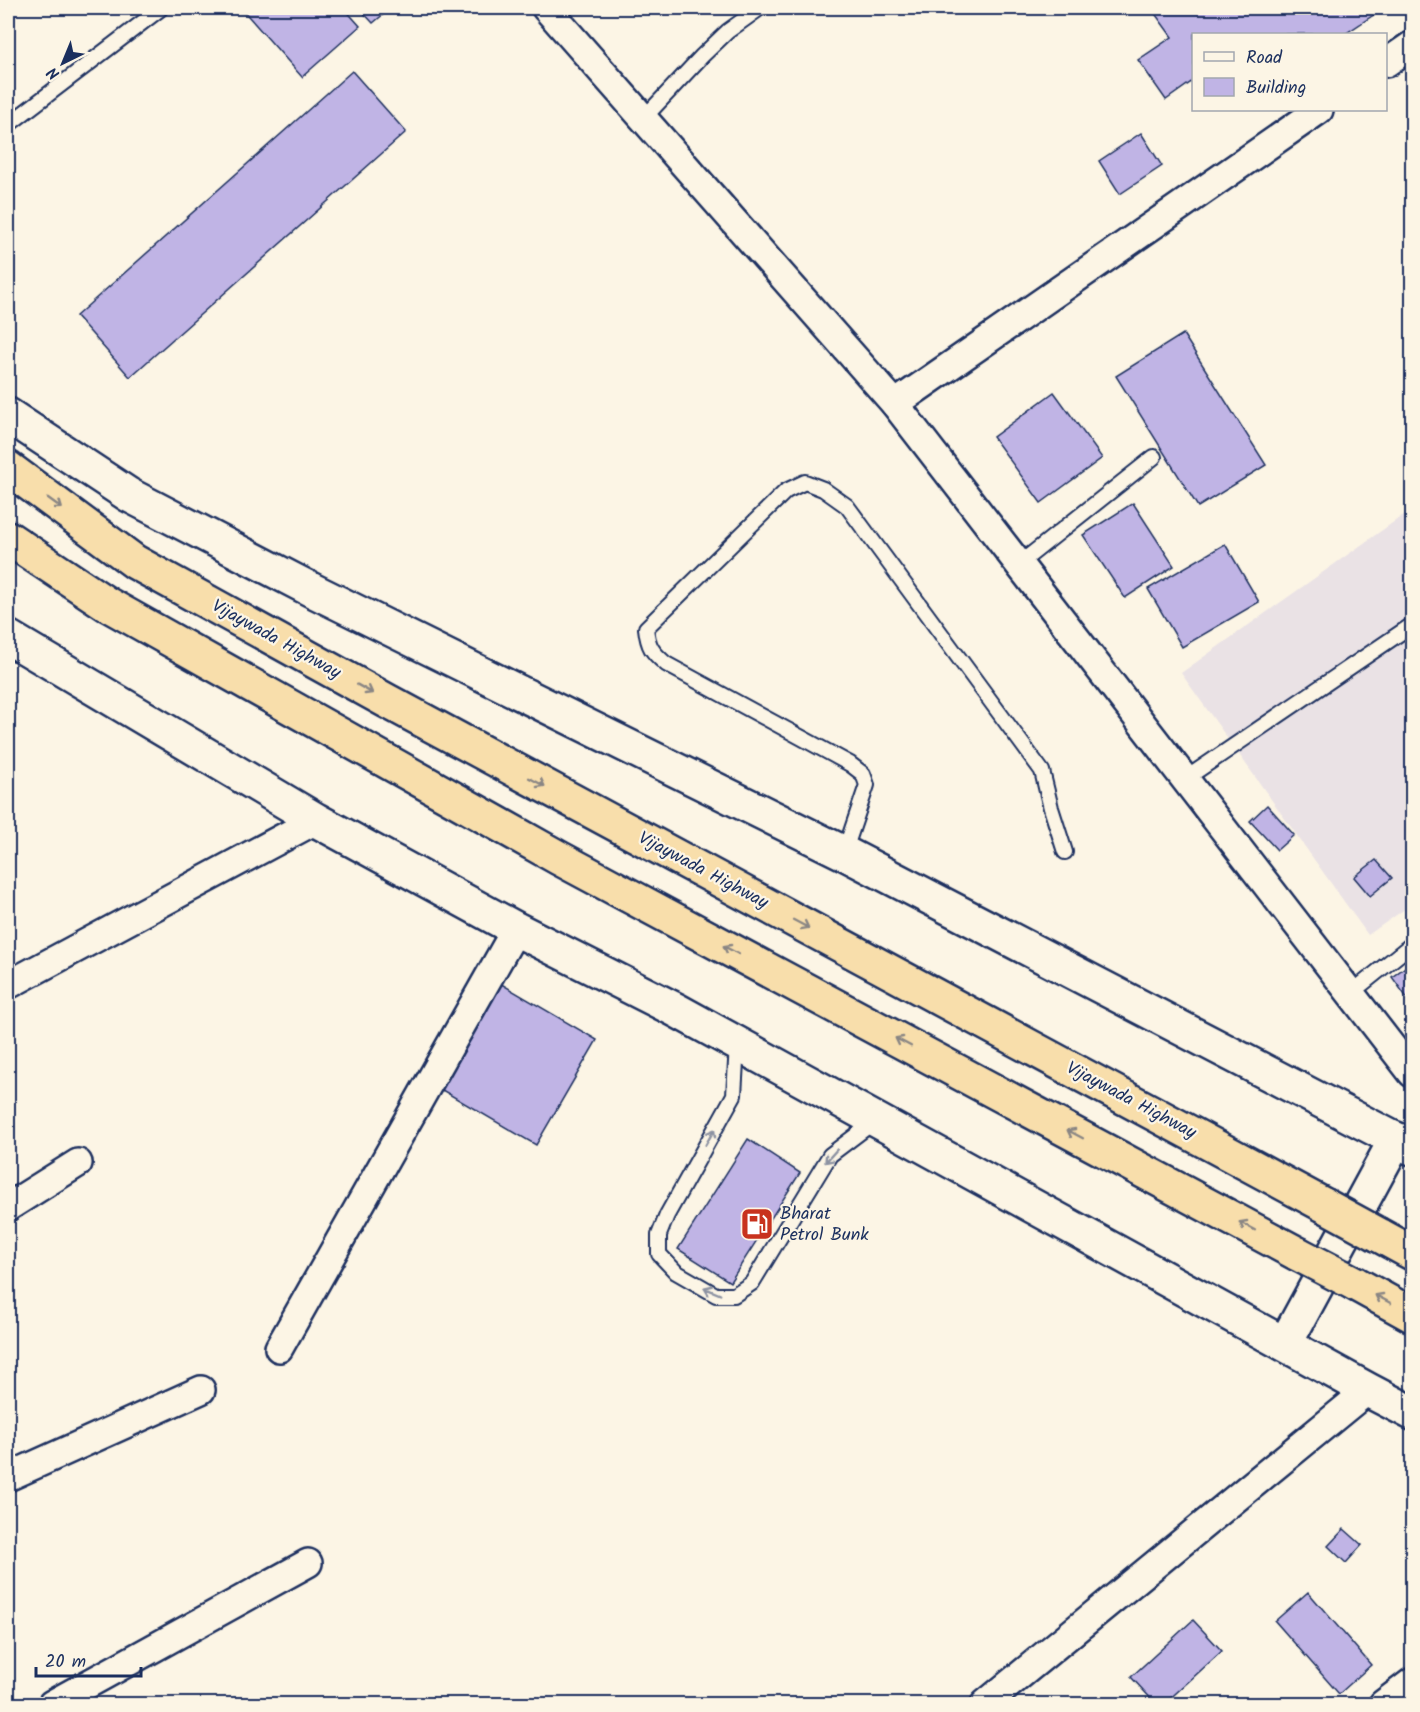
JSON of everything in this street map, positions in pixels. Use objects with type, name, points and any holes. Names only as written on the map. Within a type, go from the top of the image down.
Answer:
[{"type":"highway","name":"Vijaywada Highway","points":[[8,468],[135,562],[408,713],[1413,1253]]},
{"type":"highway","points":[[8,538],[107,604],[559,858],[1413,1315]]},
{"type":"street","points":[[546,8],[895,404],[1413,1073]]},
{"type":"street","points":[[1387,62],[1413,45]]},
{"type":"street","points":[[895,404],[1318,111]]},
{"type":"street","points":[[8,415],[129,495],[314,591],[844,853],[1404,1143],[1285,1344]]},
{"type":"street","points":[[8,637],[316,819],[516,929],[676,1010],[1413,1413]]},
{"type":"street","points":[[8,985],[316,819]]},
{"type":"street","points":[[279,1348],[516,929]]},
{"type":"street","points":[[8,1207],[78,1163]]},
{"type":"street","points":[[8,1478],[201,1390]]},
{"type":"street","points":[[985,1704],[1368,1390]]},
{"type":"street","points":[[52,1704],[308,1563]]},
{"type":"street","points":[[1383,1704],[1413,1682]]},
{"type":"lane","points":[[643,119],[728,31],[760,8]]},
{"type":"lane","points":[[8,125],[160,9]]},
{"type":"lane","points":[[1019,564],[1154,457]]},
{"type":"lane","points":[[844,853],[867,785],[863,774],[850,764],[666,664],[647,643],[646,628],[786,491],[805,482],[822,489],[847,506],[1042,771],[1065,852]]},
{"type":"lane","points":[[1185,779],[1413,625]]},
{"type":"lane","points":[[1351,993],[1413,944]]},
{"type":"lane","points":[[738,1044],[734,1095],[667,1215],[659,1235],[659,1254],[676,1272],[716,1295],[734,1295],[752,1283],[830,1155],[876,1119]]},
{"type":"shaded area","points":[[1412,509],[1412,904],[1368,935],[1181,673]]},
{"type":"building","points":[[241,8],[344,8],[360,26],[302,77]]},
{"type":"building","points":[[359,8],[391,8],[373,23]]},
{"type":"building","points":[[1151,8],[1384,8],[1346,33],[1192,33],[1192,81],[1166,100],[1138,60],[1172,37]]},
{"type":"building","points":[[352,71],[406,132],[130,377],[76,316]]},
{"type":"building","points":[[1141,133],[1162,166],[1120,194],[1099,161]]},
{"type":"building","points":[[1183,334],[1266,465],[1198,507],[1116,376]]},
{"type":"building","points":[[1054,392],[1102,458],[1041,503],[993,437]]},
{"type":"building","points":[[1133,503],[1174,566],[1125,598],[1083,535]]},
{"type":"building","points":[[1225,544],[1259,602],[1182,647],[1148,589]]},
{"type":"building","points":[[1267,805],[1294,835],[1277,850],[1250,821]]},
{"type":"building","points":[[1376,860],[1392,878],[1370,896],[1354,877]]},
{"type":"building","points":[[1412,962],[1412,1005],[1392,977]]},
{"type":"building","points":[[491,978],[597,1040],[536,1145],[430,1083]]},
{"type":"building","points":[[748,1139],[800,1173],[730,1282],[678,1249]]},
{"type":"building","points":[[1344,1529],[1362,1545],[1346,1563],[1328,1546]]},
{"type":"building","points":[[1308,1592],[1371,1665],[1339,1694],[1275,1621]]},
{"type":"building","points":[[1193,1620],[1222,1651],[1164,1704],[1156,1704],[1131,1677]]},
{"type":"place","name":"Bharat Petrol Bunk","points":[[757,1224]]}]
